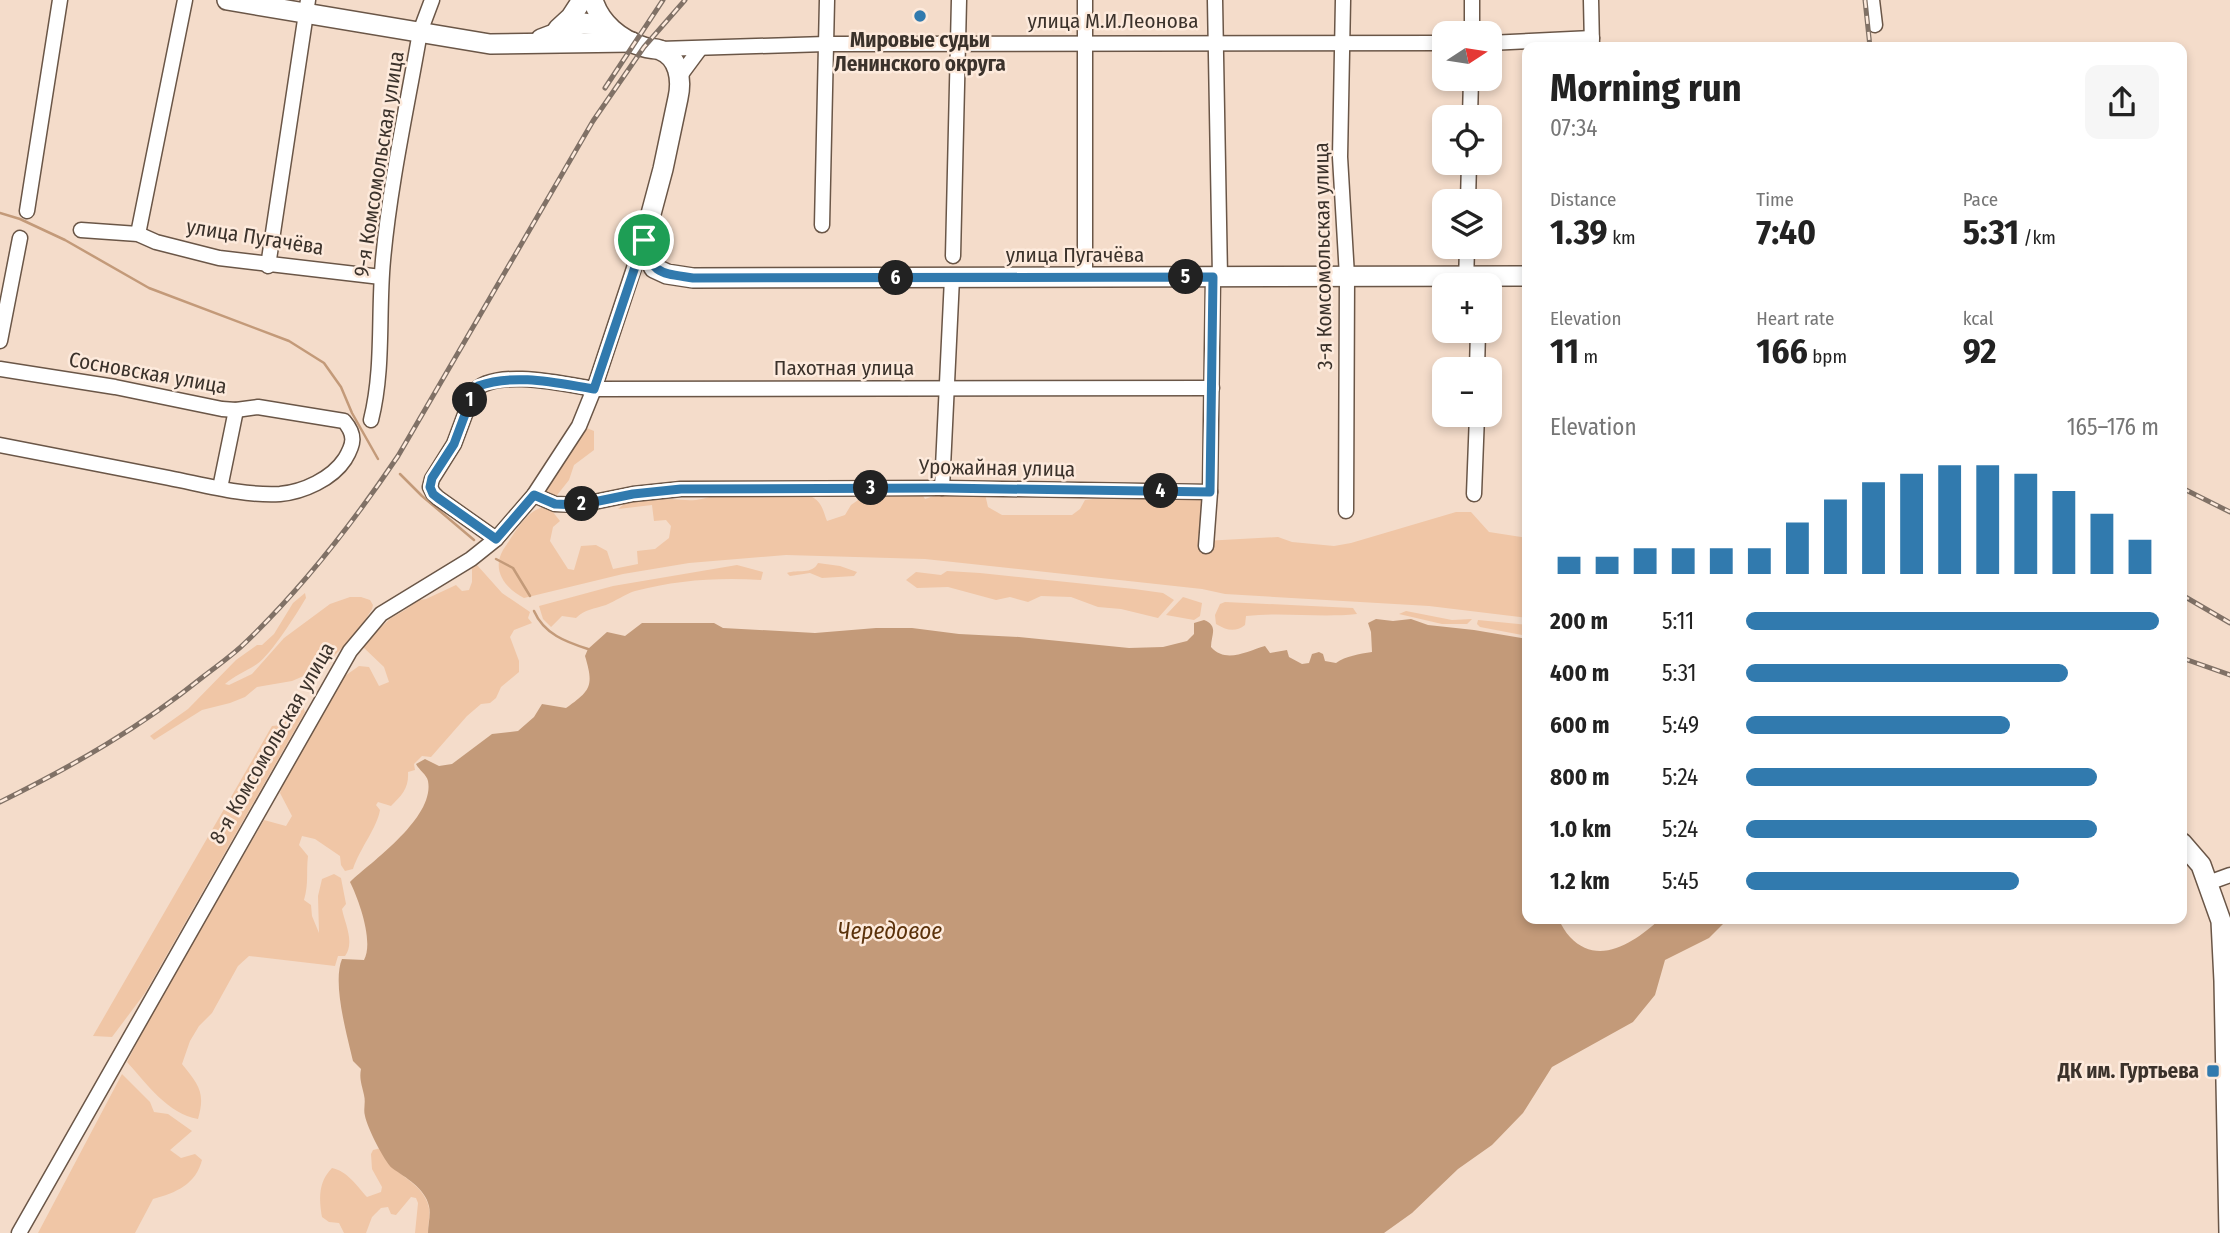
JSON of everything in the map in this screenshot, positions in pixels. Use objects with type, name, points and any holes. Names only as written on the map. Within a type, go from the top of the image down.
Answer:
[{"type":"main road","points":[[227,0],[307,7],[420,32],[490,44],[531,44],[555,38],[600,34]]},
{"type":"main road","points":[[555,38],[582,0]]},
{"type":"main road","points":[[582,0],[583,23],[587,34],[600,34],[646,46],[664,60],[679,77]]},
{"type":"main road","points":[[555,38],[583,23],[591,0]]},
{"type":"main road","points":[[591,0],[600,34]]},
{"type":"main road","name":"8-я Комсомольская улица","points":[[644,240],[677,106],[679,77]]},
{"type":"main road","points":[[644,240],[646,254],[653,268]]},
{"type":"main road","name":"улица Пугачёва","points":[[653,268],[667,274],[693,278],[1347,276],[1432,279]]},
{"type":"main road","name":"улица Пугачёва","points":[[1502,278],[1522,276]]},
{"type":"main road","points":[[2187,849],[2201,865],[2221,921],[2227,1036],[2229,1233]]},
{"type":"main road","points":[[2187,867],[2208,883]]},
{"type":"street","points":[[27,211],[60,0]]},
{"type":"street","points":[[138,234],[185,0]]},
{"type":"street","name":"9-я Комсомольская улица","points":[[371,420],[378,391],[381,278],[386,233],[420,32],[432,0]]},
{"type":"street","points":[[822,225],[827,0]]},
{"type":"street","points":[[953,256],[960,0]]},
{"type":"street","points":[[1085,0],[1085,278]]},
{"type":"street","points":[[1206,546],[1216,277],[1215,0]]},
{"type":"street","name":"3-я Комсомольская улица","points":[[1343,0],[1340,157],[1347,276],[1346,511]]},
{"type":"street","points":[[1472,0],[1472,21]]},
{"type":"street","points":[[1591,0],[1592,42]]},
{"type":"street","points":[[1872,0],[1875,25]]},
{"type":"street","points":[[268,266],[307,7]]},
{"type":"street","name":"улица М.И.Леонова","points":[[646,46],[699,50],[826,44],[1432,43]]},
{"type":"street","points":[[1502,43],[1522,43]]},
{"type":"street","points":[[679,77],[699,50]]},
{"type":"street","name":"улица Пугачёва","points":[[81,230],[138,234],[156,242],[219,258],[268,266],[381,278]]},
{"type":"street","points":[[0,341],[20,238]]},
{"type":"street","name":"8-я Комсомольская улица","points":[[19,1233],[349,651],[381,614],[471,559],[496,539],[534,495],[579,426],[644,240]]},
{"type":"street","points":[[630,280],[641,271],[653,268]]},
{"type":"street","points":[[942,488],[952,278]]},
{"type":"street","name":"Сосновская улица","points":[[0,369],[236,410],[258,407],[344,421],[351,430],[352,447],[342,464],[314,485],[282,494],[220,488]]},
{"type":"street","name":"Пахотная улица","points":[[496,539],[438,498],[430,487],[432,478],[454,444],[462,418],[478,386],[490,382],[538,380],[594,389],[1212,388]]},
{"type":"street","points":[[0,445],[220,488],[236,410]]},
{"type":"street","points":[[1474,494],[1476,427]]},
{"type":"street","name":"Урожайная улица","points":[[534,495],[555,504],[579,505],[633,494],[681,489],[942,488],[1210,492]]},
{"type":"street","points":[[2208,883],[2230,875]]},
{"type":"shaded area","points":[[582,426],[594,431],[594,450],[574,465],[569,480],[554,499],[547,498],[543,490]]},
{"type":"shaded area","points":[[945,492],[985,494],[988,507],[1002,515],[1072,515],[1080,509],[1085,500],[1123,495],[1201,500],[1204,507],[1204,541],[1278,537],[1292,542],[1334,546],[1456,512],[1471,512],[1489,532],[1522,537],[1522,617],[1429,606],[1225,594],[1202,589],[925,559],[786,555],[689,563],[623,574],[524,598],[511,590],[500,572],[503,550],[522,522],[541,508],[549,507],[560,521],[553,527],[550,541],[568,569],[574,570],[581,546],[596,545],[607,551],[613,569],[638,564],[637,551],[655,549],[669,538],[671,526],[666,520],[654,521],[652,505],[618,509],[635,500],[696,500],[742,493],[803,494],[817,501],[827,521],[845,515],[851,505],[861,498],[911,493],[922,494],[925,499]]},
{"type":"shaded area","points":[[818,563],[857,572],[854,576],[822,578],[810,573],[790,576],[787,573],[812,569]]},
{"type":"shaded area","points":[[477,565],[502,593],[530,612],[528,618],[532,623],[514,630],[510,637],[519,661],[519,672],[501,687],[496,698],[490,703],[481,704],[467,716],[431,757],[422,756],[414,764],[415,770],[408,772],[404,791],[391,806],[378,802],[378,817],[353,869],[345,871],[340,856],[315,839],[302,836],[299,845],[308,856],[304,900],[311,905],[319,933],[318,896],[322,879],[334,874],[341,878],[346,904],[342,909],[349,939],[348,951],[345,956],[338,956],[335,966],[249,956],[238,966],[212,1013],[199,1026],[190,1041],[182,1064],[201,1095],[198,1119],[177,1111],[159,1097],[127,1062],[156,1005],[264,820],[286,826],[292,816],[280,793],[286,772],[342,678],[359,666],[369,667],[379,686],[389,682],[384,667],[363,647],[365,642],[391,618],[419,600],[456,585],[462,591],[469,590],[472,567]]},
{"type":"shaded area","points":[[737,565],[763,572],[761,580],[698,580],[651,587],[631,592],[576,618],[562,616],[551,627],[543,619],[539,606],[613,586]]},
{"type":"shaded area","points":[[947,571],[1134,589],[1163,593],[1174,600],[1158,618],[1121,609],[1098,607],[1071,597],[1041,596],[1028,602],[1010,597],[996,600],[948,587],[917,588],[906,580],[916,572],[941,575]]},
{"type":"shaded area","points":[[305,593],[306,598],[263,659],[225,684],[229,685],[252,674],[284,638],[330,604],[350,597],[361,597],[370,600],[373,605],[356,635],[320,669],[292,681],[257,687],[245,697],[202,710],[154,740],[150,736],[188,709],[236,660],[257,645],[262,645],[274,634],[293,603]]},
{"type":"shaded area","points":[[1183,597],[1202,603],[1200,616],[1194,620],[1166,615]]},
{"type":"shaded area","points":[[1225,602],[1353,608],[1357,614],[1246,616],[1245,625],[1230,630],[1216,624],[1215,615],[1220,604]]},
{"type":"shaded area","points":[[1406,611],[1452,620],[1472,619],[1467,624],[1442,624],[1399,614]]},
{"type":"shaded area","points":[[1478,620],[1522,624],[1522,635],[1480,627]]},
{"type":"shaded area","points":[[294,702],[302,704],[305,712],[145,993],[112,1037],[93,1036],[272,726],[283,725],[290,716]]},
{"type":"shaded area","points":[[122,1074],[150,1102],[154,1112],[168,1114],[192,1131],[170,1150],[181,1158],[195,1154],[202,1160],[199,1168],[184,1186],[153,1199],[135,1233],[38,1233]]},
{"type":"shaded area","points":[[381,1148],[390,1164],[424,1195],[429,1211],[428,1233],[415,1233],[418,1203],[416,1198],[411,1197],[396,1215],[391,1214],[388,1207],[381,1208],[372,1217],[366,1233],[344,1233],[339,1223],[329,1222],[322,1217],[321,1191],[324,1179],[332,1168],[347,1176],[367,1197],[381,1192],[382,1187],[372,1169],[371,1154],[373,1150]]},
{"type":"water","name":"Чередовое","points":[[1376,619],[1411,619],[1428,625],[1522,638],[1522,924],[1561,924],[1568,935],[1581,946],[1605,951],[1629,943],[1654,924],[1723,924],[1709,938],[1665,960],[1655,995],[1633,1022],[1552,1067],[1523,1113],[1492,1145],[1458,1169],[1412,1213],[1384,1233],[428,1233],[430,1212],[424,1194],[392,1168],[369,1128],[364,1113],[361,1069],[353,1061],[344,1024],[339,981],[342,959],[364,960],[367,952],[361,910],[350,882],[401,837],[422,809],[428,795],[428,781],[416,764],[425,759],[439,766],[452,764],[492,734],[518,731],[534,717],[542,704],[566,708],[585,692],[590,681],[585,656],[588,649],[607,632],[625,636],[642,623],[714,623],[723,628],[815,633],[912,628],[1129,648],[1163,647],[1187,641],[1194,634],[1194,623],[1204,620],[1213,628],[1211,647],[1223,655],[1237,655],[1265,646],[1270,653],[1287,650],[1289,657],[1302,664],[1309,663],[1312,654],[1319,652],[1323,654],[1325,661],[1336,663],[1348,657],[1372,652],[1368,623]]},
{"type":"waterway","points":[[0,213],[20,219],[65,240],[149,288],[289,341],[324,363],[341,387],[352,413],[378,459]]},
{"type":"waterway","points":[[400,474],[474,540]]},
{"type":"waterway","points":[[496,559],[513,568],[530,596]]},
{"type":"waterway","points":[[534,611],[550,631],[564,640],[588,649]]},
{"type":"railway","points":[[605,88],[663,0]]},
{"type":"railway","points":[[0,802],[106,745],[180,695],[241,647],[308,576],[398,456],[593,121],[644,47],[685,0]]},
{"type":"railway","points":[[1865,0],[1869,42]]},
{"type":"railway","points":[[2187,490],[2230,512]]},
{"type":"railway","points":[[2187,598],[2230,623]]},
{"type":"railway","points":[[2187,660],[2230,675]]},
{"type":"place","name":"Мировые судьи Ленинского округа","points":[[920,16]]},
{"type":"place","name":"ДК им. Гуртьева","points":[[2213,1071]]},
{"type":"route","points":[[644,240],[646,254],[653,268],[667,274],[693,278],[1213,277],[1210,492],[942,488],[681,489],[633,494],[579,505],[555,504],[534,495],[496,539],[438,498],[430,487],[432,478],[454,444],[473,393],[478,386],[506,380],[538,380],[594,389],[644,240]]}]
